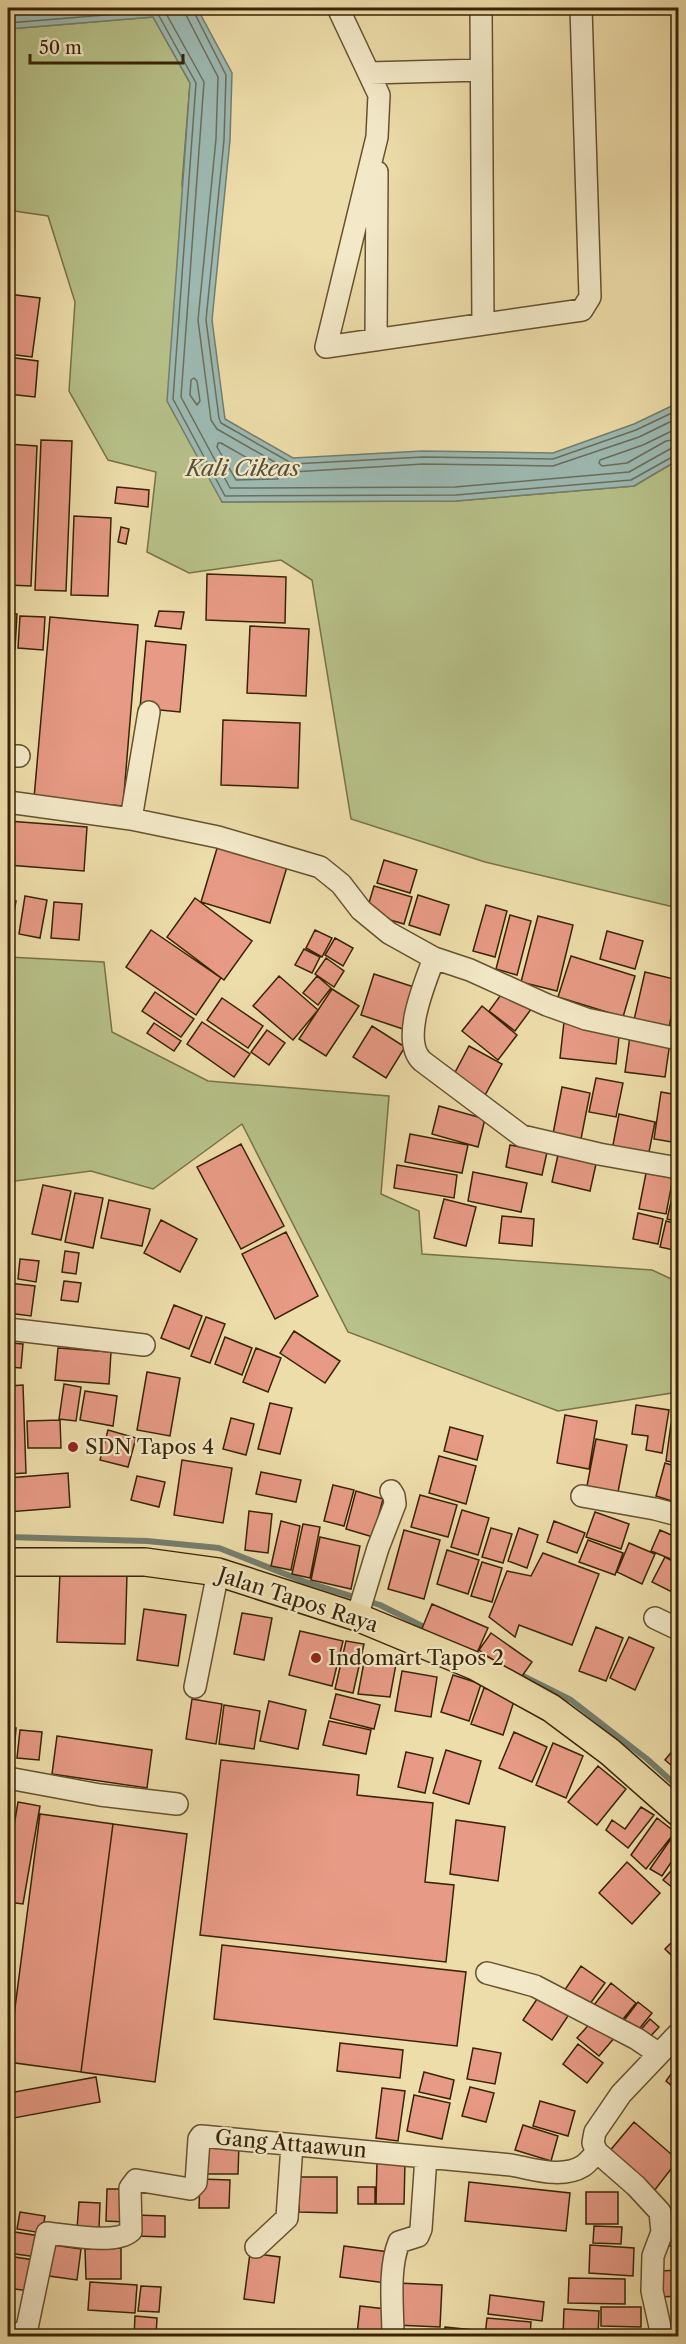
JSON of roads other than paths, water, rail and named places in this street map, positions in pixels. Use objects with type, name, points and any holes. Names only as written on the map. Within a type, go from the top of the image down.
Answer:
[{"type":"main road","name":"Jalan Tapos Raya","points":[[8,1562],[145,1562],[218,1572],[360,1604],[551,1708],[610,1752],[678,1812]]},
{"type":"street","points":[[338,8],[379,94],[376,340]]},
{"type":"street","points":[[481,8],[483,324]]},
{"type":"street","points":[[377,137],[326,347],[582,310],[590,297],[580,8]]},
{"type":"street","points":[[369,73],[481,70]]},
{"type":"street","points":[[131,819],[149,712]]},
{"type":"street","points":[[8,802],[131,819],[218,837],[320,867],[341,884],[362,910],[389,933],[434,958],[470,970],[546,1005],[586,1019],[678,1039]]},
{"type":"street","points":[[434,958],[417,1007],[413,1045],[414,1052],[422,1061],[522,1136],[598,1154],[678,1168]]},
{"type":"street","points":[[8,1329],[144,1346]]},
{"type":"street","points":[[360,1604],[395,1504],[391,1491]]},
{"type":"street","points":[[582,1496],[678,1515]]},
{"type":"street","points":[[195,1687],[218,1572]]},
{"type":"street","points":[[656,1618],[678,1629]]},
{"type":"street","points":[[8,1778],[100,1795],[177,1804]]},
{"type":"street","points":[[487,1973],[535,1986],[637,2039],[659,2054]]},
{"type":"street","points":[[662,2337],[652,2291],[653,2256],[662,2232],[660,2212],[636,2186],[597,2152],[593,2143],[595,2132],[621,2094],[678,2034]]},
{"type":"street","name":"Gang Attaawun","points":[[8,2333],[19,2335],[27,2328],[47,2233],[111,2239],[125,2236],[130,2230],[130,2188],[132,2184],[136,2180],[190,2189],[196,2182],[201,2136],[511,2165],[553,2173],[568,2172],[584,2166],[597,2152]]},
{"type":"street","points":[[256,2247],[287,2218],[292,2145]]},
{"type":"street","points":[[393,2337],[397,2247],[399,2242],[418,2236],[421,2229],[426,2157]]},
{"type":"water","name":"Kali Cikeas","points":[[8,8],[197,8],[232,73],[230,140],[212,320],[225,419],[293,458],[422,451],[553,453],[634,424],[678,403],[678,460],[634,486],[456,501],[222,502],[167,401],[190,83],[153,17],[8,29]]},
{"type":"waterway","points":[[8,1537],[147,1541],[219,1548],[303,1581],[380,1605],[428,1629]]},
{"type":"waterway","points":[[515,1672],[571,1700],[647,1759],[678,1787]]},
{"type":"place","name":"SDN Tapos 4","points":[[73,1447]]},
{"type":"place","name":"Indomart Tapos 2","points":[[316,1658]]}]
